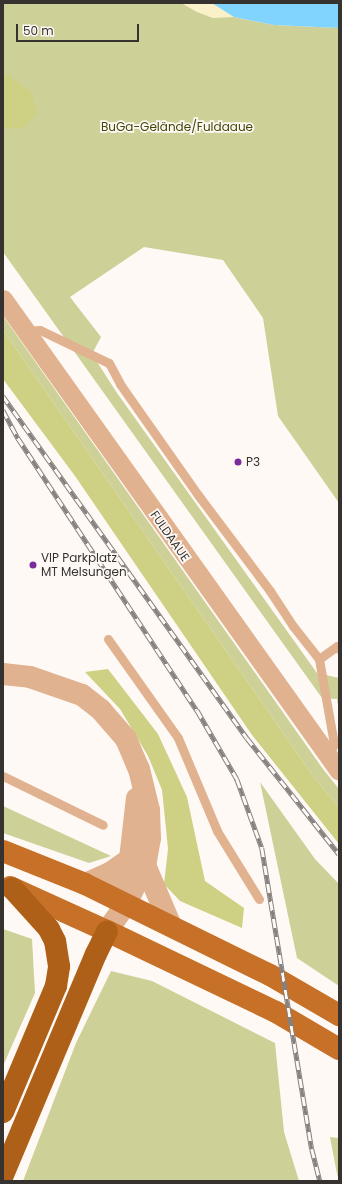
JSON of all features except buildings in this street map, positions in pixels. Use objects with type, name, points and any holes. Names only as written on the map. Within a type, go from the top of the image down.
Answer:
[{"type":"highway","points":[[3,1112],[53,993],[59,966],[55,941],[50,929],[8,887]]},
{"type":"highway","points":[[3,1175],[107,931]]},
{"type":"main road","points":[[3,851],[85,884],[270,975],[339,1015]]},
{"type":"main road","points":[[8,887],[107,931],[276,1012],[339,1049]]},
{"type":"street","name":"FULDAAUE","points":[[3,299],[334,764]]},
{"type":"street","points":[[3,674],[30,677],[60,686],[82,695],[101,710],[126,739],[139,768],[136,810],[138,862],[171,926]]},
{"type":"street","points":[[85,884],[138,862]]},
{"type":"street","points":[[107,931],[138,862]]},
{"type":"lane","points":[[25,331],[40,330],[109,363],[120,384],[194,489],[270,591],[293,626],[319,659],[334,744],[334,764]]},
{"type":"lane","points":[[108,639],[178,738],[217,831],[259,899]]},
{"type":"lane","points":[[319,659],[337,646],[339,649]]},
{"type":"lane","points":[[3,776],[103,825]]},
{"type":"green space","name":"BuGa-Gelände/Fuldaaue","points":[[3,3],[212,3],[234,17],[274,25],[339,28],[339,503],[278,416],[263,318],[223,260],[144,247],[70,297],[101,337],[92,354],[117,393],[317,673],[339,678],[339,712],[337,699],[322,698],[3,252]]},
{"type":"green space","points":[[3,74],[10,76],[31,92],[38,113],[21,129],[3,128]]},
{"type":"green space","points":[[3,316],[323,769],[339,789],[339,807],[313,776],[3,330]]},
{"type":"green space","points":[[3,330],[313,776],[339,807],[339,844],[252,735],[75,476],[3,379]]},
{"type":"green space","points":[[108,669],[158,734],[187,797],[205,881],[244,908],[242,928],[180,901],[164,884],[168,849],[162,790],[148,756],[120,709],[85,672]]},
{"type":"green space","points":[[260,782],[315,859],[339,884],[339,986],[297,958]]},
{"type":"green space","points":[[3,806],[111,856],[89,863],[3,833]]},
{"type":"green space","points":[[3,929],[32,939],[35,993],[3,1066]]},
{"type":"green space","points":[[111,971],[152,981],[275,1043],[284,1132],[299,1181],[23,1181],[76,1043]]},
{"type":"green space","points":[[330,1137],[339,1138],[339,1180],[337,1174]]},
{"type":"sand","points":[[181,3],[212,3],[234,17],[213,18],[197,12]]},
{"type":"water","points":[[212,3],[339,3],[339,28],[274,25],[234,17]]},
{"type":"railway","points":[[3,396],[247,738],[339,854]]},
{"type":"railway","points":[[3,410],[18,438],[197,710],[237,779],[262,848],[312,1149],[320,1181]]},
{"type":"place","name":"P3","points":[[238,462]]},
{"type":"place","name":"VIP Parkplatz MT Melsungen","points":[[33,565]]}]
